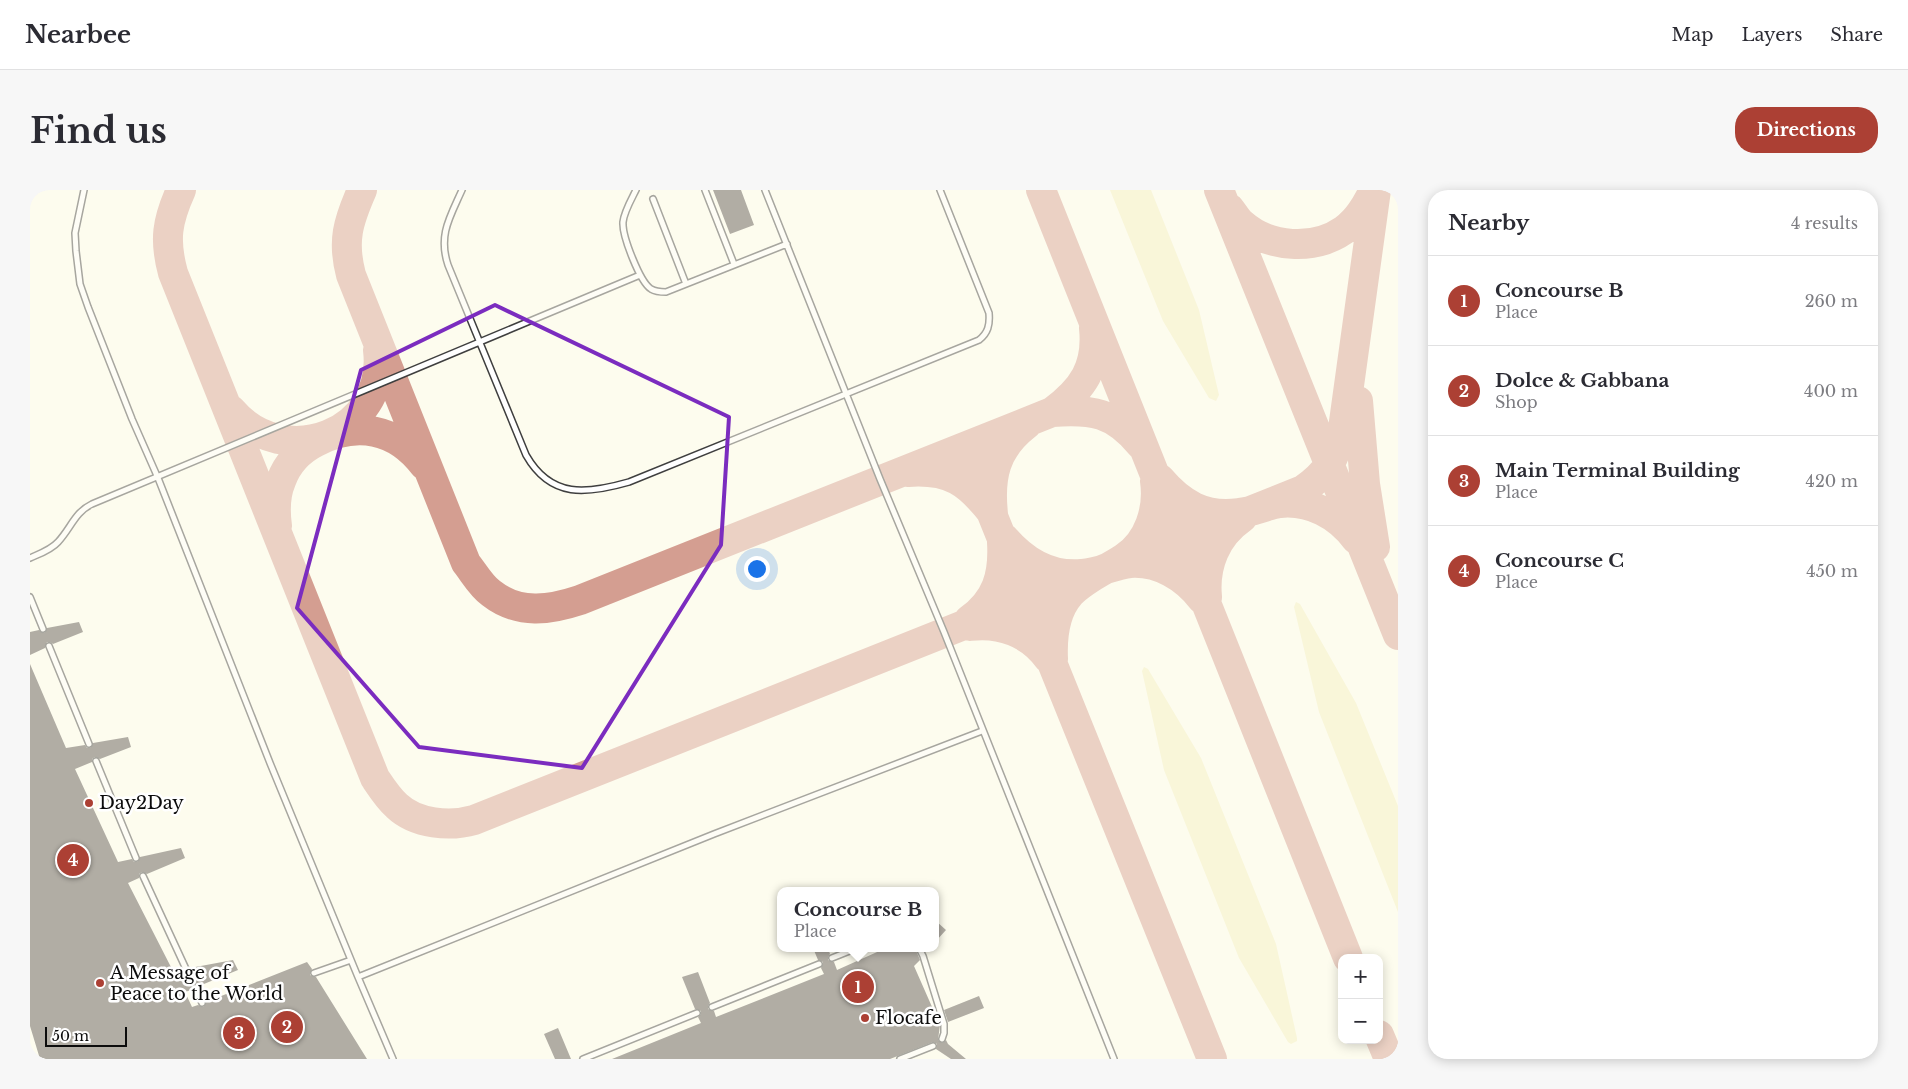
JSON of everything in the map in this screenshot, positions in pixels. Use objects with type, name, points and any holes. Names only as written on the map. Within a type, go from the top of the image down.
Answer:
[{"type":"lane","points":[[84,190],[75,233],[80,284],[270,763],[393,1059]]},
{"type":"lane","points":[[462,190],[446,228],[443,242],[444,252],[532,466],[541,476],[559,487],[578,491],[599,490],[629,482],[979,340],[985,335],[990,322],[989,313],[940,190]]},
{"type":"lane","points":[[636,190],[625,214],[624,232],[640,275],[647,286],[655,291],[666,292],[787,244]]},
{"type":"lane","points":[[705,190],[734,264]]},
{"type":"lane","points":[[765,190],[1114,1059]]},
{"type":"lane","points":[[653,199],[686,284]]},
{"type":"lane","points":[[30,558],[57,543],[71,522],[84,508],[640,275]]},
{"type":"lane","points":[[30,597],[43,629]]},
{"type":"lane","points":[[49,646],[89,744]]},
{"type":"lane","points":[[358,977],[714,834],[982,731]]},
{"type":"lane","points":[[96,761],[136,858]]},
{"type":"lane","points":[[143,876],[186,969]]},
{"type":"lane","points":[[832,958],[847,952]]},
{"type":"lane","points":[[921,952],[944,1024],[942,1039]]},
{"type":"lane","points":[[314,973],[351,960]]},
{"type":"lane","points":[[712,1007],[820,964]]},
{"type":"lane","points":[[195,988],[202,1003]]},
{"type":"lane","points":[[583,1059],[697,1013]]},
{"type":"lane","points":[[900,1059],[933,1046]]},
{"type":"highlighted area","points":[[495,305],[729,417],[721,545],[582,768],[419,747],[297,608],[361,370]]},
{"type":"sand","points":[[1110,190],[1151,190],[1199,310],[1219,395],[1216,401],[1209,398],[1163,321]]},
{"type":"sand","points":[[1296,602],[1300,604],[1356,703],[1398,806],[1398,912],[1319,712],[1294,607]]},
{"type":"sand","points":[[1144,667],[1148,669],[1201,758],[1276,944],[1297,1038],[1297,1041],[1291,1044],[1288,1042],[1239,958],[1164,770],[1142,671]]},
{"type":"building","points":[[713,190],[741,190],[754,225],[730,234]]},
{"type":"building","points":[[79,622],[83,632],[53,644],[47,642],[45,648],[30,655],[30,632],[39,630],[44,633],[47,628]]},
{"type":"building","points":[[30,664],[66,748],[85,745],[87,748],[90,748],[93,743],[128,737],[131,747],[100,759],[95,757],[92,759],[92,762],[75,769],[118,862],[132,859],[134,862],[137,862],[140,857],[181,848],[185,858],[147,874],[142,872],[139,874],[139,878],[128,883],[173,971],[181,970],[187,973],[190,968],[233,960],[238,970],[199,986],[194,984],[191,986],[191,990],[185,992],[192,1007],[198,1005],[203,1007],[206,1002],[307,962],[312,969],[310,975],[316,977],[367,1059],[40,1059],[30,1026]]},
{"type":"building","points":[[939,924],[946,930],[939,938]]},
{"type":"building","points":[[815,952],[829,952],[828,960],[834,962],[837,970],[877,952],[917,952],[920,960],[914,966],[940,1025],[938,1040],[942,1043],[946,1040],[948,1044],[966,1059],[951,1059],[936,1049],[937,1044],[933,1042],[890,1059],[612,1059],[701,1023],[698,1017],[701,1011],[695,1009],[682,977],[698,972],[710,1003],[708,1009],[714,1011],[716,1017],[824,974],[821,968],[823,962],[818,960]]},
{"type":"building","points":[[979,996],[984,1008],[948,1022],[944,1010]]},
{"type":"building","points":[[558,1028],[571,1059],[555,1059],[544,1034]]},
{"type":"taxiway","points":[[181,190],[168,231],[168,250],[173,273],[375,778],[391,800],[405,812],[423,820],[444,823],[474,820],[1303,490],[1312,484],[1325,471],[1333,457],[1343,429],[1376,190]]},
{"type":"taxiway","points":[[362,190],[353,212],[348,232],[347,252],[351,275],[466,563],[487,590],[512,605],[524,608],[546,608],[580,600],[1052,412]]},
{"type":"taxiway","points":[[1041,190],[1346,954]]},
{"type":"taxiway","points":[[1219,190],[1398,635]]},
{"type":"taxiway","points":[[1230,209],[1242,224],[1265,238],[1278,242],[1306,244],[1332,237],[1344,230],[1361,212],[1374,190]]},
{"type":"taxiway","points":[[1094,328],[1095,342],[1091,366],[1080,386],[1052,412],[1091,412],[1112,419],[1121,425],[1141,445]]},
{"type":"taxiway","points":[[231,410],[253,429],[278,439],[303,441],[328,435],[350,422],[367,403],[377,379],[378,350]]},
{"type":"taxiway","points":[[1358,401],[1365,484],[1375,547]]},
{"type":"taxiway","points":[[908,472],[935,473],[957,480],[975,494],[993,514],[992,488],[996,465],[1007,444],[1026,425]]},
{"type":"taxiway","points":[[277,526],[277,497],[279,486],[287,469],[305,449],[331,435],[360,430],[388,436],[401,443],[424,465]]},
{"type":"taxiway","points":[[965,447],[1212,1059]]},
{"type":"taxiway","points":[[1160,479],[1176,496],[1185,502],[1205,511],[1215,513],[1244,512],[1280,503],[1302,504],[1312,507],[1332,516],[1349,530],[1356,539]]},
{"type":"taxiway","points":[[1053,659],[1053,642],[1058,616],[1070,594],[1082,583],[1133,551],[1146,534],[1154,513],[1155,481]]},
{"type":"taxiway","points":[[1207,597],[1208,574],[1214,552],[1225,533],[1242,518]]},
{"type":"taxiway","points":[[1005,539],[1030,561],[1059,573],[1088,573],[1130,563],[1141,563],[1161,568],[1179,577],[1202,599]]},
{"type":"taxiway","points":[[969,620],[986,604],[997,586],[1002,565],[1002,542]]},
{"type":"taxiway","points":[[970,626],[992,626],[1014,631],[1041,649],[1048,658]]},
{"type":"taxiway","points":[[1383,1044],[1389,1059]]},
{"type":"place","name":"Day2Day","points":[[89,803]]},
{"type":"place","name":"Concourse C","points":[[73,860]]},
{"type":"place","name":"A Message of Peace to the World","points":[[100,983]]},
{"type":"place","name":"Concourse B","points":[[858,987]]},
{"type":"place","name":"Flocafe","points":[[865,1018]]},
{"type":"place","name":"Dolce & Gabbana","points":[[287,1027]]},
{"type":"place","name":"Main Terminal Building","points":[[239,1033]]}]
